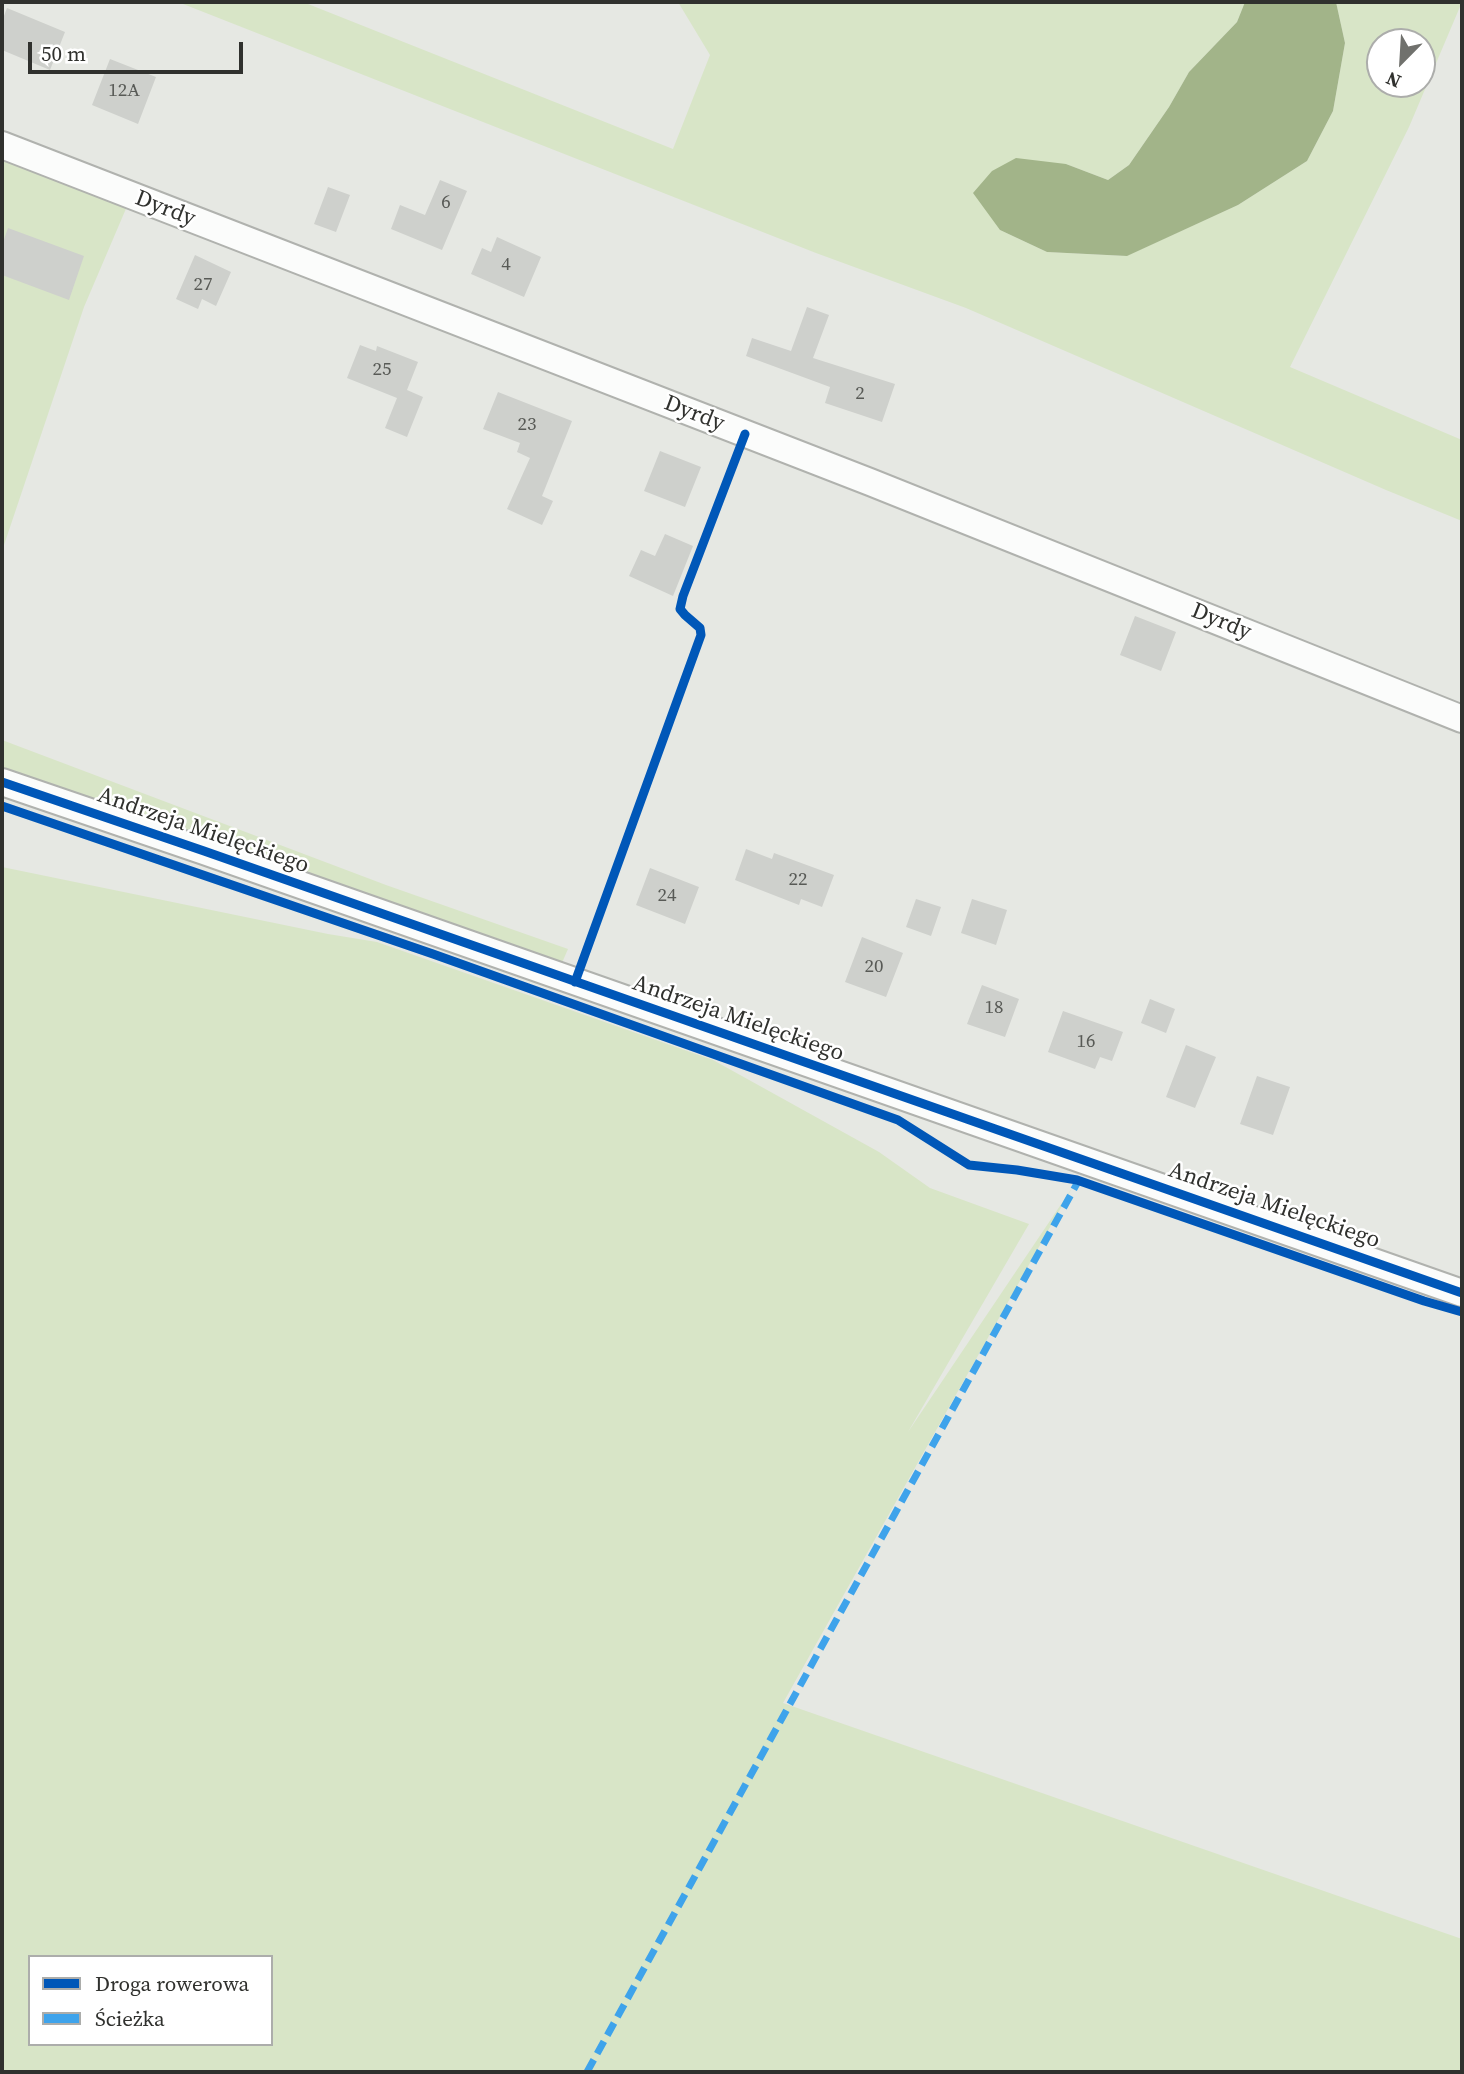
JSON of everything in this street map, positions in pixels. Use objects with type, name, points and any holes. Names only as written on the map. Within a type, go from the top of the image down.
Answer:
[{"type":"street","name":"Dyrdy","points":[[2,145],[858,477],[1462,719]]},
{"type":"street","name":"Andrzeja Mielęckiego","points":[[2,782],[1462,1293]]},
{"type":"shaded area","points":[[178,2],[303,2],[673,149],[710,55],[678,2],[1245,2],[1237,22],[1189,72],[1169,107],[1129,165],[1108,180],[1066,164],[1000,230],[1047,252],[1126,256],[1238,205],[1307,161],[1333,111],[1345,43],[1336,2],[1462,2],[1436,63],[1436,28],[1366,28],[1366,98],[1421,98],[1290,367],[1462,440],[1462,521],[966,308],[816,253]]},
{"type":"shaded area","points":[[1245,2],[1336,2],[1345,43],[1333,111],[1307,161],[1238,205],[1127,256],[1047,252],[1000,230],[973,193],[992,171],[1016,158],[1066,164],[1108,180],[1129,165],[1169,107],[1189,72],[1237,22]]},
{"type":"shaded area","points":[[2,156],[128,204],[84,307],[2,551]]},
{"type":"shaded area","points":[[2,740],[386,885],[568,949],[561,965],[2,769]]},
{"type":"shaded area","points":[[2,867],[377,942],[713,1060],[879,1152],[930,1188],[1029,1224],[908,1432],[1072,1188],[783,1703],[1462,1939],[1462,2072],[2,2072]]},
{"type":"building","points":[[7,8],[65,32],[50,70],[2,50],[2,21]]},
{"type":"building","points":[[110,59],[156,77],[138,124],[92,105]]},
{"type":"building","points":[[440,180],[467,191],[442,250],[391,229],[400,205],[425,215]]},
{"type":"building","points":[[328,187],[350,195],[336,232],[314,224]]},
{"type":"building","points":[[8,228],[84,256],[69,300],[2,275],[2,245]]},
{"type":"building","points":[[497,237],[541,257],[524,297],[471,274],[482,248],[491,252]]},
{"type":"building","points":[[195,255],[231,272],[216,306],[202,299],[198,309],[176,299]]},
{"type":"building","points":[[807,307],[829,315],[813,358],[895,384],[882,422],[825,403],[830,387],[746,356],[752,338],[791,351]]},
{"type":"building","points":[[360,345],[376,351],[377,346],[418,362],[407,390],[423,397],[407,437],[385,428],[397,398],[347,378]]},
{"type":"building","points":[[498,392],[572,421],[542,496],[553,501],[542,525],[507,509],[530,458],[517,452],[520,443],[483,429]]},
{"type":"building","points":[[660,451],[701,467],[685,507],[644,491]]},
{"type":"building","points":[[665,534],[693,546],[673,596],[629,576],[641,550],[655,556]]},
{"type":"building","points":[[1135,616],[1176,632],[1161,671],[1120,655]]},
{"type":"building","points":[[746,849],[772,859],[774,853],[834,875],[822,907],[801,899],[799,905],[735,880]]},
{"type":"building","points":[[650,868],[699,887],[685,924],[636,905]]},
{"type":"building","points":[[916,899],[941,907],[931,936],[906,927]]},
{"type":"building","points":[[972,899],[1007,910],[996,945],[961,933]]},
{"type":"building","points":[[862,937],[903,953],[886,997],[845,982]]},
{"type":"building","points":[[982,985],[1019,999],[1005,1037],[967,1024]]},
{"type":"building","points":[[1150,999],[1175,1009],[1166,1033],[1141,1023]]},
{"type":"building","points":[[1063,1011],[1123,1032],[1112,1061],[1100,1057],[1095,1069],[1048,1052]]},
{"type":"building","points":[[1186,1045],[1216,1057],[1195,1108],[1166,1097]]},
{"type":"building","points":[[1257,1076],[1290,1087],[1273,1135],[1240,1124]]},
{"type":"marked path","points":[[587,2072],[1080,1178]]},
{"type":"cycle path","points":[[575,982],[701,635],[700,628],[680,609],[745,434]]},
{"type":"cycle path","points":[[2,782],[1462,1293]]},
{"type":"cycle path","points":[[2,806],[433,954],[898,1120],[969,1165],[1077,1180],[1462,1312]]}]
